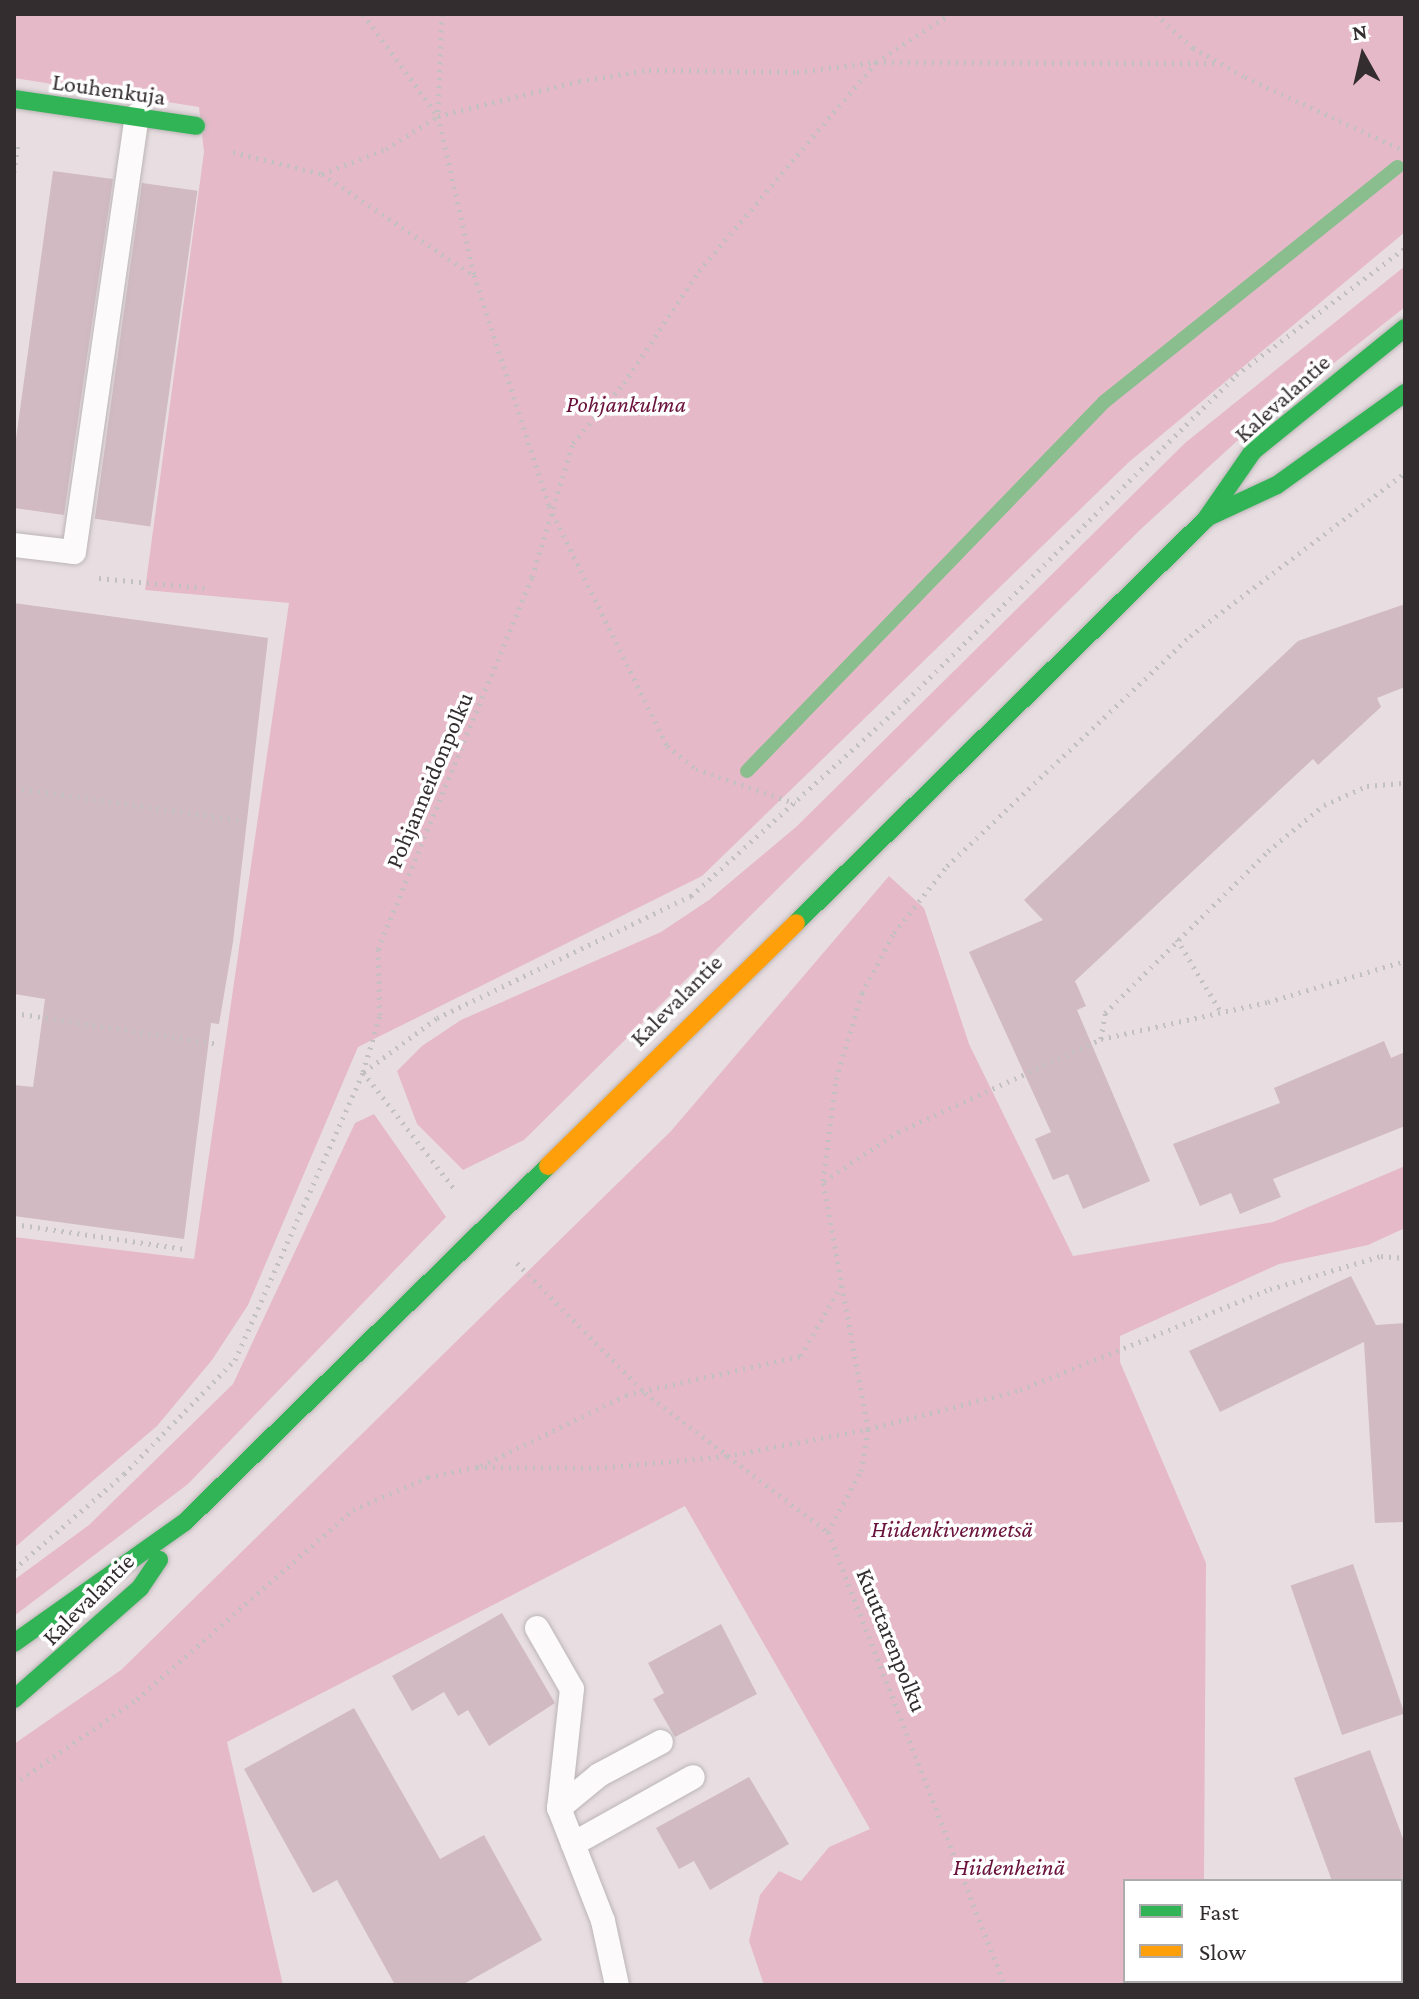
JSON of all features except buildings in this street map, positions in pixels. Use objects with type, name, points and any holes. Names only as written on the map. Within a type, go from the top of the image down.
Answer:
[{"type":"main road","name":"Louhenkuja","points":[[14,99],[196,126]]},
{"type":"main road","name":"Kalevalantie","points":[[14,1643],[185,1522],[1206,519],[1253,451],[1405,328]]},
{"type":"main road","name":"Kalevalantie","points":[[1206,519],[1277,485],[1405,393]]},
{"type":"main road","name":"Kalevalantie","points":[[14,1699],[140,1588],[185,1522]]},
{"type":"lane","points":[[14,545],[74,552],[137,116]]},
{"type":"lane","points":[[537,1628],[572,1689],[559,1808],[603,1921],[617,1985]]},
{"type":"lane","points":[[559,1808],[599,1775],[661,1742]]},
{"type":"lane","points":[[573,1844],[693,1777]]},
{"type":"path","points":[[363,14],[438,116]]},
{"type":"path","points":[[442,14],[438,116],[474,275],[549,506],[667,746],[696,769],[795,803]]},
{"type":"path","points":[[876,62],[950,14]]},
{"type":"path","points":[[1156,14],[1220,63],[1405,151]]},
{"type":"path","points":[[322,174],[386,149],[438,116],[649,70],[797,72],[876,62],[1220,63]]},
{"type":"path","name":"Pohjanneidonpolku","points":[[14,1569],[124,1474],[235,1360],[363,1072],[380,1015],[378,949],[532,577],[549,506],[573,443],[624,383],[699,271],[876,62]]},
{"type":"path","points":[[196,126],[241,158],[322,174],[474,275]]},
{"type":"path","points":[[463,1201],[363,1072],[437,1018],[691,896],[795,803],[1236,375],[1405,248]]},
{"type":"path","points":[[505,1251],[645,1393],[828,1532],[861,1471],[868,1429],[844,1281],[823,1181],[836,1079],[862,993],[894,933],[947,866],[1190,636],[1405,473]]},
{"type":"path","points":[[74,552],[96,577],[205,588]]},
{"type":"path","points":[[1101,1039],[1105,1013],[1177,939],[1324,805],[1367,786],[1405,783]]},
{"type":"path","points":[[14,788],[245,821]]},
{"type":"path","points":[[1177,939],[1219,1009]]},
{"type":"path","points":[[823,1181],[898,1132],[1101,1039],[1219,1009],[1268,1002],[1405,961]]},
{"type":"path","points":[[14,1013],[220,1044]]},
{"type":"path","points":[[14,1224],[185,1249]]},
{"type":"path","points":[[14,1784],[137,1699],[353,1510],[428,1477],[477,1467],[597,1468],[727,1456],[868,1429],[1020,1390],[1270,1289],[1381,1256],[1405,1258]]},
{"type":"path","points":[[477,1467],[645,1393],[801,1356],[844,1281]]},
{"type":"path","name":"Kuuttarenpolku","points":[[828,1532],[1005,1985]]},
{"type":"green space","name":"Pohjankulma","points":[[14,14],[1405,14],[1405,232],[1129,462],[702,876],[358,1047],[248,1305],[212,1360],[157,1426],[14,1548],[14,1237],[194,1259],[289,603],[145,590],[204,152],[199,107],[14,78]]},
{"type":"green space","points":[[1405,266],[1405,307],[1249,430],[1141,529],[524,1140],[463,1170],[417,1124],[397,1071],[422,1046],[461,1020],[661,932],[709,900],[796,827],[1185,443]]},
{"type":"green space","name":"Hiidenkivenmetsä","points":[[889,876],[924,908],[969,1044],[1073,1256],[1273,1222],[1405,1166],[1405,1228],[1368,1245],[1279,1264],[1120,1336],[1120,1362],[1206,1563],[1204,1879],[1123,1879],[1123,1983],[1202,1985],[764,1985],[749,1941],[760,1895],[779,1871],[801,1881],[829,1847],[870,1829],[685,1506],[227,1742],[283,1985],[14,1985],[14,1744],[121,1670],[671,1131]]},
{"type":"green space","points":[[374,1114],[446,1217],[188,1484],[14,1616],[14,1580],[89,1525],[233,1384],[355,1123]]},
{"type":"waterway","points":[[747,771],[1104,402],[1397,167]]},
{"type":"traffic: fast","points":[[14,99],[196,126]]},
{"type":"traffic: fast","points":[[796,923],[1206,519],[1253,451],[1405,328]]},
{"type":"traffic: fast","points":[[1208,517],[1277,485],[1405,393]]},
{"type":"traffic: fast","points":[[14,1643],[185,1522],[548,1166]]},
{"type":"traffic: fast","points":[[14,1699],[140,1588],[159,1560]]},
{"type":"traffic: slow","points":[[548,1166],[796,923]]},
{"type":"park label","name":"Hiidenheinä","points":[[1009,1867]]}]
